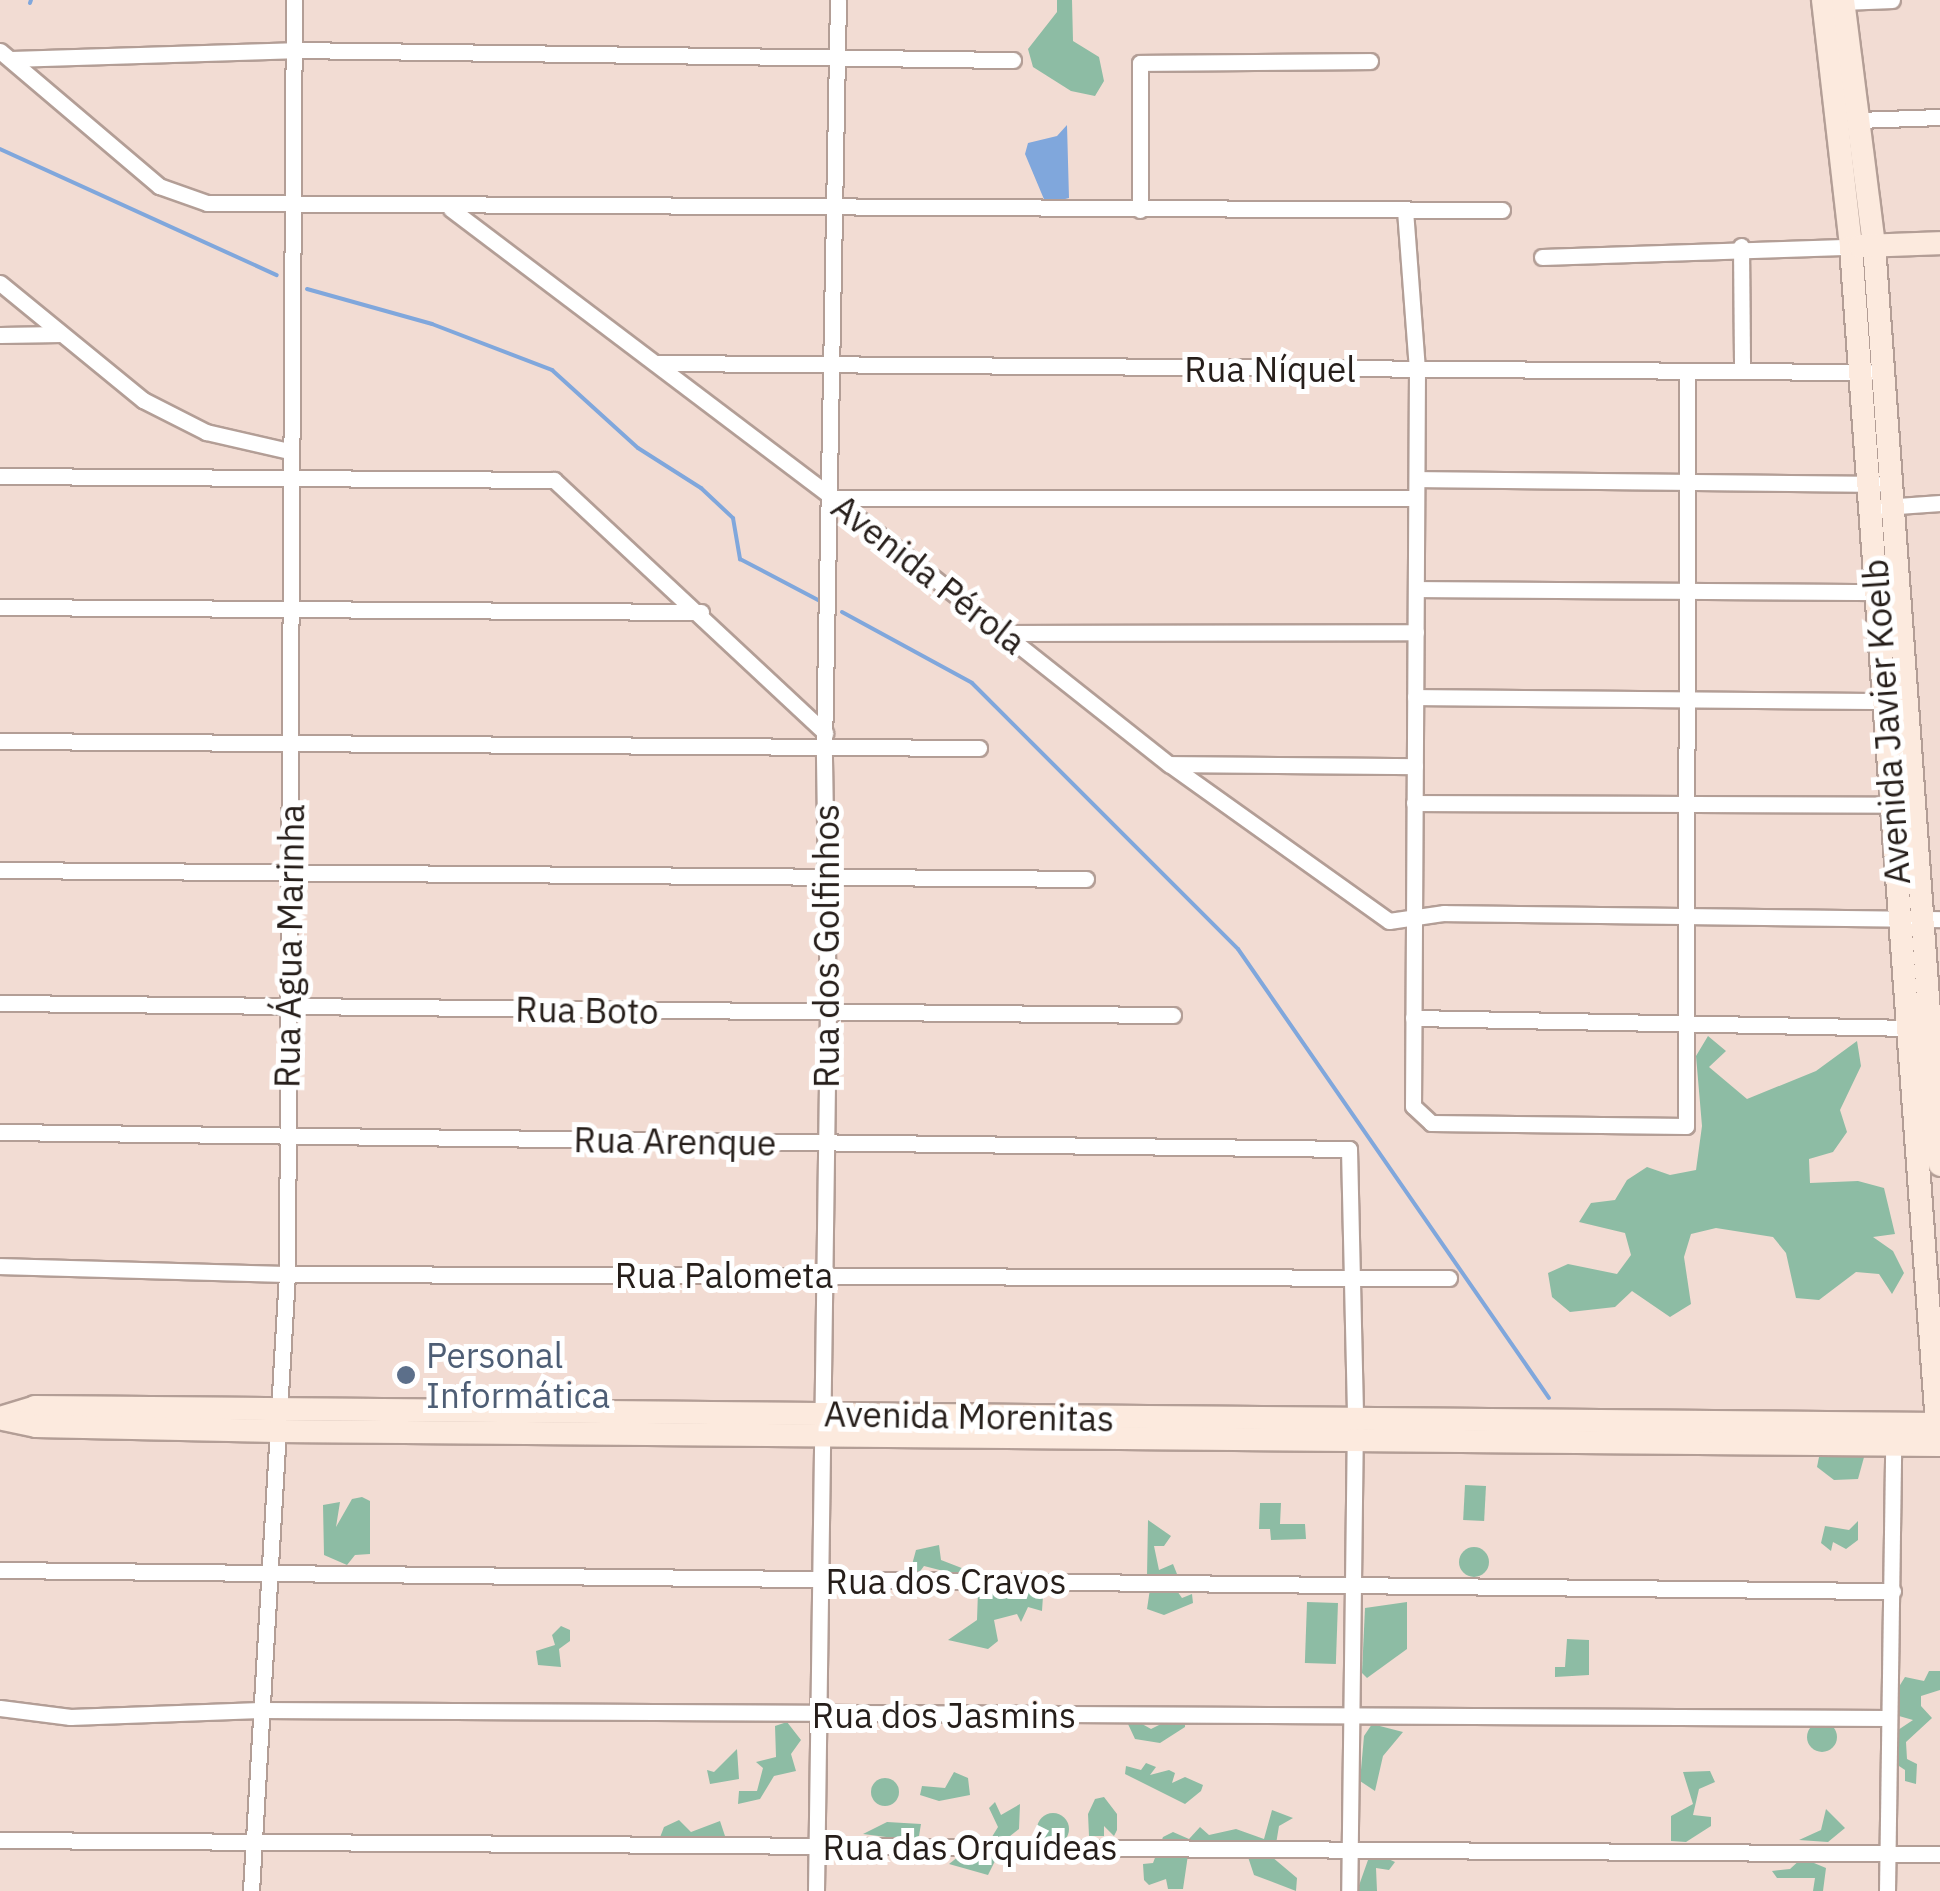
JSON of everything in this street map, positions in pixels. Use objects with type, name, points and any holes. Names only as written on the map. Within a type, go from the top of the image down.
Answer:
[{"type":"main road","name":"Avenida Javier Koelb","points":[[1836,1],[1858,120],[1863,246],[1903,805],[1898,918],[1939,1435]]},
{"type":"main road","name":"Avenida Javier Koelb","points":[[1836,1],[1863,246]]},
{"type":"main road","points":[[1863,246],[1940,243]]},
{"type":"main road","name":"Avenida Javier Koelb","points":[[1903,805],[1932,919],[1931,1028],[1940,1165]]},
{"type":"main road","name":"Avenida Morenitas","points":[[277,1420],[35,1407],[0,1418],[36,1426],[277,1420],[1939,1435]]},
{"type":"street","name":"Rua Água Marinha","points":[[251,1891],[287,1274],[288,873],[293,744],[289,450],[294,0]]},
{"type":"street","name":"Rua dos Golfinhos","points":[[816,1891],[820,1715],[816,1581],[828,1013],[825,740],[836,366],[838,0]]},
{"type":"street","points":[[1836,1],[1892,0]]},
{"type":"street","points":[[5,55],[293,50],[1013,60]]},
{"type":"street","points":[[5,55],[159,186],[207,203],[451,209],[1502,210]]},
{"type":"street","points":[[1140,210],[1140,63],[1370,61]]},
{"type":"street","points":[[1858,120],[1940,116]]},
{"type":"street","name":"Avenida Pérola","points":[[451,209],[833,498],[1169,764],[1390,921],[1414,922]]},
{"type":"street","points":[[1405,210],[1417,370],[1414,1106],[1431,1124],[1686,1126],[1687,371]]},
{"type":"street","points":[[1542,258],[1741,246],[1863,246]]},
{"type":"street","points":[[1741,246],[1742,371]]},
{"type":"street","points":[[0,283],[142,400],[206,432],[289,450]]},
{"type":"street","points":[[0,335],[61,334]]},
{"type":"street","name":"Rua Níquel","points":[[657,363],[1872,372]]},
{"type":"street","points":[[0,476],[554,480],[700,612],[825,740]]},
{"type":"street","points":[[1416,479],[1686,483],[1881,495],[1940,503]]},
{"type":"street","points":[[833,498],[1416,498]]},
{"type":"street","points":[[1416,589],[1888,592]]},
{"type":"street","points":[[0,607],[700,612]]},
{"type":"street","points":[[1006,632],[1416,632]]},
{"type":"street","points":[[1415,697],[1896,701]]},
{"type":"street","points":[[0,741],[293,744],[825,740],[979,748]]},
{"type":"street","points":[[1169,764],[1415,766]]},
{"type":"street","points":[[1414,802],[1686,807],[1903,805]]},
{"type":"street","points":[[0,870],[827,880],[1086,879]]},
{"type":"street","points":[[1414,922],[1444,913],[1932,919]]},
{"type":"street","name":"Rua Boto","points":[[0,1003],[1174,1015]]},
{"type":"street","points":[[1412,1018],[1931,1028]]},
{"type":"street","name":"Rua Arenque","points":[[0,1132],[1350,1149],[1350,1279]]},
{"type":"street","name":"Rua Palometa","points":[[0,1266],[287,1274],[1449,1278]]},
{"type":"street","points":[[1350,1279],[1356,1430],[1350,1891]]},
{"type":"street","points":[[1886,1891],[1893,1435]]},
{"type":"street","name":"Rua dos Cravos","points":[[0,1570],[1892,1591]]},
{"type":"street","name":"Rua dos Jasmins","points":[[0,1708],[70,1717],[260,1710],[1890,1718]]},
{"type":"street","name":"Rua das Orquídeas","points":[[0,1840],[1940,1854]]},
{"type":"green space","points":[[1057,0],[1072,0],[1073,41],[1099,57],[1104,81],[1095,96],[1071,91],[1033,67],[1028,49],[1057,12]]},
{"type":"green space","points":[[1708,1036],[1726,1051],[1709,1067],[1747,1099],[1816,1071],[1857,1041],[1861,1066],[1840,1110],[1847,1132],[1833,1152],[1809,1159],[1810,1183],[1858,1181],[1884,1188],[1895,1234],[1873,1237],[1893,1251],[1904,1273],[1892,1294],[1879,1274],[1856,1272],[1819,1300],[1796,1298],[1786,1253],[1773,1237],[1716,1228],[1691,1234],[1684,1257],[1691,1304],[1670,1317],[1632,1291],[1615,1307],[1570,1312],[1552,1297],[1548,1273],[1568,1264],[1617,1274],[1631,1255],[1625,1233],[1579,1222],[1591,1203],[1615,1200],[1627,1180],[1647,1167],[1670,1175],[1696,1170],[1702,1126],[1696,1056]]},
{"type":"green space","points":[[1866,1450],[1858,1479],[1834,1480],[1817,1467],[1819,1457]]},
{"type":"green space","points":[[1465,1485],[1486,1486],[1484,1521],[1463,1520]]},
{"type":"green space","points":[[362,1497],[370,1501],[370,1554],[355,1555],[347,1565],[324,1555],[323,1505],[340,1502],[336,1527],[352,1499]]},
{"type":"green space","points":[[1260,1503],[1281,1503],[1280,1524],[1305,1524],[1306,1539],[1271,1540],[1270,1529],[1259,1529]]},
{"type":"green space","points":[[1148,1520],[1171,1536],[1164,1546],[1154,1546],[1159,1570],[1173,1564],[1177,1574],[1170,1579],[1147,1576]]},
{"type":"green space","points":[[1858,1521],[1858,1540],[1846,1549],[1833,1542],[1831,1551],[1821,1543],[1825,1526],[1849,1530]]},
{"type":"green space","points":[[939,1545],[941,1560],[972,1572],[967,1577],[924,1566],[915,1578],[910,1572],[916,1550]]},
{"type":"green space","points":[[1474,1547],[1485,1551],[1489,1562],[1485,1573],[1474,1577],[1463,1573],[1459,1562],[1463,1551]]},
{"type":"green space","points":[[1016,1585],[1043,1596],[1042,1611],[1028,1607],[1021,1622],[1017,1614],[994,1620],[998,1641],[988,1649],[948,1640],[977,1620],[978,1591]]},
{"type":"green space","points":[[1175,1588],[1182,1598],[1192,1594],[1193,1603],[1164,1615],[1147,1609],[1150,1589]]},
{"type":"green space","points":[[1307,1602],[1338,1603],[1336,1664],[1305,1663]]},
{"type":"green space","points":[[1407,1602],[1407,1649],[1367,1678],[1362,1673],[1365,1608]]},
{"type":"green space","points":[[561,1626],[570,1630],[570,1641],[559,1649],[561,1667],[538,1665],[536,1651],[555,1645],[552,1635]]},
{"type":"green space","points":[[1567,1639],[1589,1640],[1589,1675],[1555,1677],[1555,1667],[1565,1667]]},
{"type":"green space","points":[[1929,1671],[1940,1671],[1940,1690],[1921,1696],[1921,1706],[1932,1718],[1906,1742],[1907,1759],[1917,1764],[1916,1784],[1905,1781],[1905,1770],[1893,1762],[1898,1730],[1913,1720],[1899,1716],[1892,1698],[1905,1677],[1924,1681]]},
{"type":"green space","points":[[1135,1720],[1151,1729],[1169,1720],[1185,1721],[1185,1727],[1160,1743],[1135,1739],[1128,1724]]},
{"type":"green space","points":[[787,1722],[801,1740],[791,1754],[796,1771],[774,1776],[760,1799],[738,1804],[739,1791],[757,1791],[763,1768],[756,1762],[776,1757],[775,1726]]},
{"type":"green space","points":[[1822,1722],[1833,1726],[1837,1737],[1833,1748],[1822,1752],[1811,1748],[1807,1737],[1811,1726]]},
{"type":"green space","points":[[1372,1724],[1403,1732],[1383,1756],[1375,1791],[1360,1781],[1364,1736]]},
{"type":"green space","points":[[737,1749],[739,1779],[710,1784],[707,1770],[714,1772]]},
{"type":"green space","points":[[1146,1763],[1156,1767],[1150,1775],[1169,1770],[1175,1773],[1172,1783],[1185,1777],[1203,1785],[1201,1791],[1185,1804],[1125,1774],[1126,1766],[1141,1770]]},
{"type":"green space","points":[[1710,1771],[1715,1782],[1699,1789],[1693,1815],[1711,1817],[1711,1826],[1686,1842],[1671,1841],[1671,1816],[1693,1804],[1683,1772]]},
{"type":"green space","points":[[954,1772],[968,1778],[970,1795],[939,1801],[920,1795],[922,1786],[945,1788]]},
{"type":"green space","points":[[885,1778],[895,1782],[899,1792],[895,1802],[885,1806],[875,1802],[871,1792],[875,1782]]},
{"type":"green space","points":[[1104,1797],[1117,1814],[1117,1830],[1114,1836],[1104,1826],[1104,1836],[1089,1836],[1088,1814],[1095,1799]]},
{"type":"green space","points":[[995,1802],[1001,1815],[1020,1804],[1019,1829],[1005,1840],[990,1840],[998,1827],[989,1808]]},
{"type":"green space","points":[[1826,1809],[1845,1828],[1828,1842],[1799,1840],[1821,1830]]},
{"type":"green space","points":[[1272,1810],[1293,1818],[1279,1826],[1276,1844],[1240,1841],[1188,1855],[1183,1889],[1168,1889],[1166,1879],[1149,1885],[1144,1880],[1143,1864],[1153,1863],[1163,1837],[1173,1832],[1189,1839],[1200,1827],[1209,1835],[1236,1829],[1264,1839]]},
{"type":"green space","points":[[1053,1813],[1064,1818],[1069,1829],[1064,1840],[1053,1845],[1042,1840],[1037,1829],[1042,1818]]},
{"type":"green space","points":[[679,1820],[691,1832],[720,1821],[725,1836],[659,1840],[664,1827]]},
{"type":"green space","points":[[887,1822],[921,1824],[919,1836],[898,1849],[894,1838],[863,1834]]},
{"type":"green space","points":[[989,1851],[996,1859],[988,1875],[949,1864],[963,1853]]},
{"type":"green space","points":[[1265,1851],[1297,1878],[1296,1891],[1254,1875],[1248,1857]]},
{"type":"green space","points":[[1384,1857],[1395,1862],[1389,1870],[1376,1868],[1377,1891],[1357,1891],[1368,1860]]},
{"type":"green space","points":[[1802,1858],[1826,1868],[1823,1891],[1813,1891],[1815,1878],[1777,1878],[1772,1871],[1790,1869]]},
{"type":"water","points":[[1067,125],[1069,198],[1046,204],[1025,154],[1028,143],[1057,136]]},
{"type":"waterway","points":[[0,149],[277,275]]},
{"type":"waterway","points":[[307,289],[432,324],[552,370],[638,448],[701,488],[733,518],[740,559],[822,602]]},
{"type":"waterway","points":[[842,612],[972,683],[1238,949],[1549,1398]]},
{"type":"place","name":"Personal Informática","points":[[406,1375]]}]
